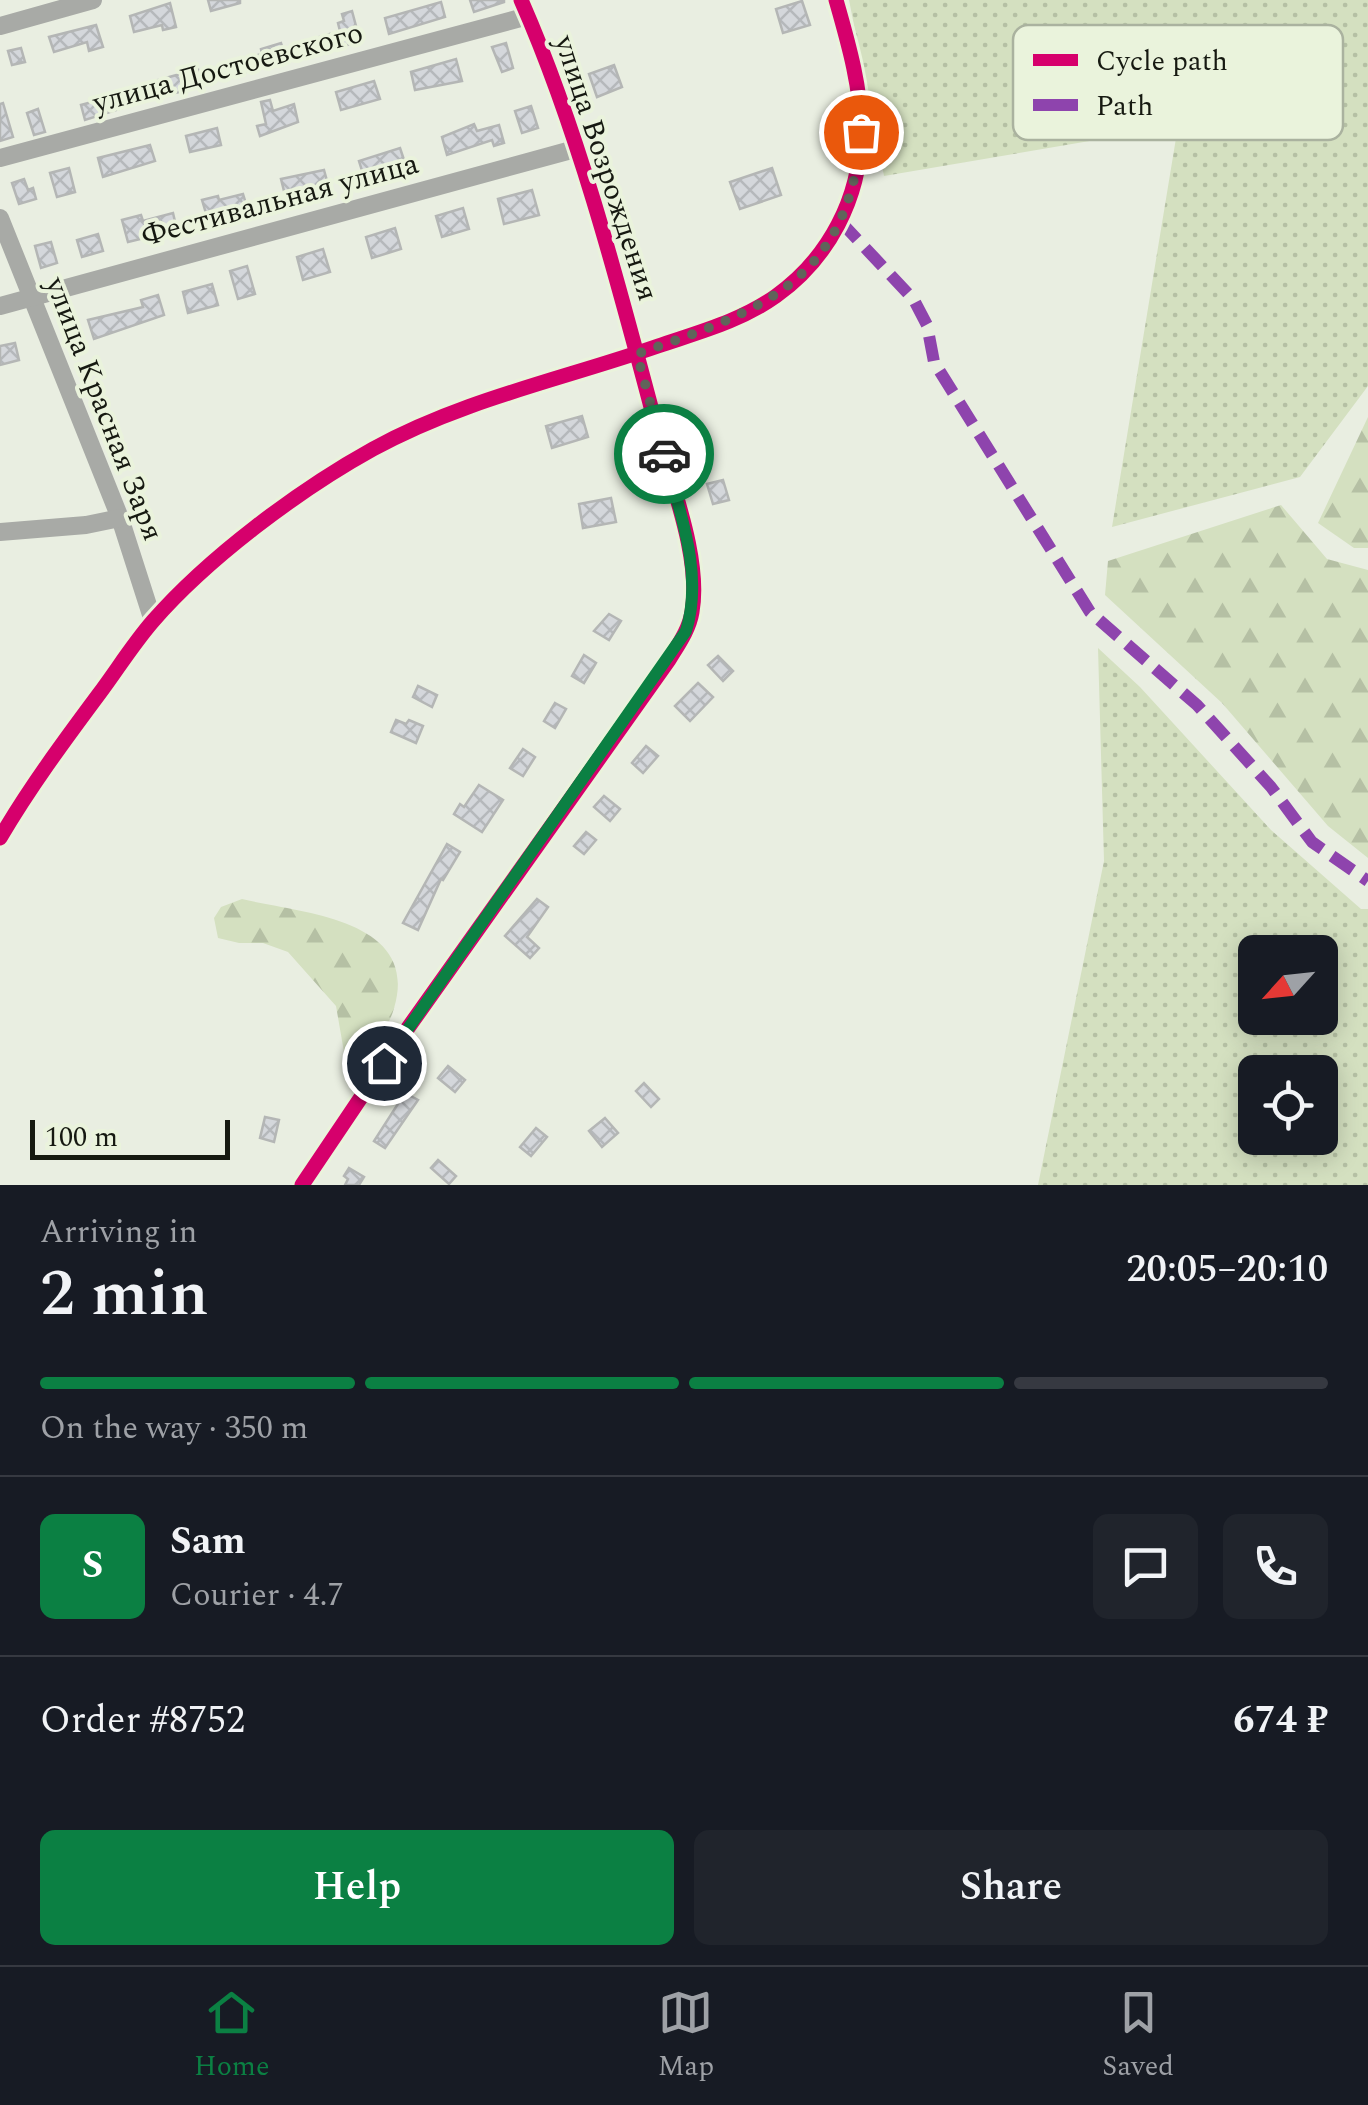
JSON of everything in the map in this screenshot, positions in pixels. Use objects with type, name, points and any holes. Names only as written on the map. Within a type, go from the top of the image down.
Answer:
[{"type":"street","points":[[0,26],[93,0]]},
{"type":"street","points":[[0,838],[28,790],[153,620],[256,528],[373,449],[422,425],[742,316],[778,295],[808,267],[840,222],[852,195],[861,132],[858,100],[836,0]]},
{"type":"street","name":"улица Возрождения","points":[[302,1185],[686,631],[692,612],[688,545],[637,354],[575,148],[524,8]]},
{"type":"street","name":"улица Достоевского","points":[[0,158],[524,8]]},
{"type":"street","name":"Фестивальная улица","points":[[0,306],[575,148]]},
{"type":"street","name":"улица Красная Заря","points":[[0,218],[120,518],[153,620]]},
{"type":"street","points":[[0,532],[86,525],[120,518]]},
{"type":"green space","points":[[849,0],[1368,0],[1368,386],[1300,477],[1112,527],[1176,140],[1343,140],[1343,25],[1013,25],[1013,140],[1096,140],[884,176]]},
{"type":"green space","points":[[1368,417],[1368,548],[1354,548],[1318,523]]},
{"type":"green space","points":[[1281,505],[1327,559],[1368,570],[1368,858],[1328,826],[1222,703],[1105,595],[1108,561]]},
{"type":"green space","points":[[1098,648],[1140,687],[1271,830],[1361,909],[1368,909],[1368,1185],[1038,1185],[1104,861]]},
{"type":"green space","points":[[242,899],[344,923],[367,934],[385,949],[396,969],[397,995],[388,1023],[371,1044],[355,1056],[344,1052],[336,1006],[288,952],[263,943],[218,938],[214,918],[221,907]]},
{"type":"building","points":[[208,0],[240,0],[240,3],[211,11]]},
{"type":"building","points":[[470,0],[504,0],[504,2],[474,12]]},
{"type":"building","points":[[802,1],[810,25],[783,33],[776,9]]},
{"type":"building","points":[[441,2],[445,17],[389,34],[385,18]]},
{"type":"building","points":[[170,3],[176,27],[163,30],[162,25],[134,32],[130,16]]},
{"type":"building","points":[[352,11],[360,41],[314,55],[309,40],[340,31],[342,14]]},
{"type":"building","points":[[96,25],[103,47],[89,51],[87,42],[54,52],[49,37]]},
{"type":"building","points":[[281,43],[286,59],[240,74],[236,61],[262,54],[261,49]]},
{"type":"building","points":[[506,43],[513,68],[502,72],[492,47]]},
{"type":"building","points":[[21,48],[25,62],[12,65],[8,51]]},
{"type":"building","points":[[456,59],[462,81],[415,90],[411,72]]},
{"type":"building","points":[[614,65],[622,87],[597,97],[589,74]]},
{"type":"building","points":[[198,69],[203,86],[159,97],[155,81]]},
{"type":"building","points":[[374,81],[380,99],[341,110],[336,92]]},
{"type":"building","points":[[126,93],[129,106],[85,120],[81,105]]},
{"type":"building","points":[[270,100],[273,111],[294,104],[298,122],[260,136],[257,126],[266,124],[261,102]]},
{"type":"building","points":[[3,103],[13,137],[0,141],[0,104]]},
{"type":"building","points":[[531,106],[538,128],[522,133],[515,111]]},
{"type":"building","points":[[38,109],[45,132],[34,135],[27,113]]},
{"type":"building","points":[[474,124],[477,131],[499,125],[504,143],[494,146],[492,140],[447,155],[442,137]]},
{"type":"building","points":[[217,128],[221,145],[190,152],[186,136]]},
{"type":"building","points":[[150,145],[155,161],[103,177],[98,158]]},
{"type":"building","points":[[400,148],[406,166],[364,177],[359,161]]},
{"type":"building","points":[[69,168],[75,192],[57,197],[50,173]]},
{"type":"building","points":[[772,168],[781,195],[740,209],[730,182]]},
{"type":"building","points":[[324,170],[329,188],[286,199],[281,179]]},
{"type":"building","points":[[24,179],[28,190],[33,188],[36,199],[19,204],[12,183]]},
{"type":"building","points":[[532,190],[539,215],[504,224],[498,199]]},
{"type":"building","points":[[243,194],[248,210],[208,220],[202,200]]},
{"type":"building","points":[[463,208],[469,229],[442,237],[436,216]]},
{"type":"building","points":[[173,213],[177,230],[128,242],[122,220],[141,215],[143,221]]},
{"type":"building","points":[[395,228],[401,249],[372,258],[366,237]]},
{"type":"building","points":[[98,234],[103,251],[82,257],[77,240]]},
{"type":"building","points":[[51,242],[57,263],[41,268],[35,246]]},
{"type":"building","points":[[323,249],[330,272],[303,280],[297,257]]},
{"type":"building","points":[[247,266],[255,294],[238,299],[230,271]]},
{"type":"building","points":[[212,284],[218,305],[188,313],[183,292]]},
{"type":"building","points":[[158,295],[164,315],[94,339],[88,320],[143,307],[141,300]]},
{"type":"building","points":[[15,343],[19,360],[0,365],[0,346]]},
{"type":"building","points":[[582,416],[588,437],[552,448],[546,426]]},
{"type":"building","points":[[723,480],[729,500],[713,504],[707,484]]},
{"type":"building","points":[[611,498],[616,522],[583,528],[579,504]]},
{"type":"building","points":[[609,614],[621,621],[609,640],[594,631]]},
{"type":"building","points":[[584,655],[596,663],[584,683],[572,676]]},
{"type":"building","points":[[718,656],[733,671],[723,681],[708,665]]},
{"type":"building","points":[[698,683],[713,697],[690,721],[675,706]]},
{"type":"building","points":[[418,686],[437,695],[432,707],[413,697]]},
{"type":"building","points":[[555,703],[566,709],[555,728],[544,721]]},
{"type":"building","points":[[396,720],[423,726],[416,743],[391,732]]},
{"type":"building","points":[[646,746],[658,756],[643,773],[632,763]]},
{"type":"building","points":[[523,749],[535,757],[523,776],[510,768]]},
{"type":"building","points":[[479,785],[503,800],[482,832],[454,814],[460,804],[464,807]]},
{"type":"building","points":[[604,796],[620,809],[610,821],[594,807]]},
{"type":"building","points":[[586,832],[596,840],[584,854],[574,846]]},
{"type":"building","points":[[447,844],[460,852],[441,879],[418,930],[403,923]]},
{"type":"building","points":[[537,899],[548,907],[527,937],[539,948],[530,958],[505,936]]},
{"type":"building","points":[[448,1066],[465,1080],[455,1092],[438,1078]]},
{"type":"building","points":[[644,1083],[659,1099],[651,1107],[636,1091]]},
{"type":"building","points":[[405,1093],[418,1100],[385,1148],[374,1141]]},
{"type":"building","points":[[265,1117],[279,1120],[274,1142],[260,1138]]},
{"type":"building","points":[[605,1118],[618,1133],[602,1147],[589,1131]]},
{"type":"building","points":[[536,1128],[547,1137],[531,1156],[520,1147]]},
{"type":"building","points":[[438,1160],[456,1176],[449,1184],[431,1168]]},
{"type":"building","points":[[349,1168],[364,1177],[359,1185],[345,1185],[348,1179],[344,1176]]},
{"type":"marked path","points":[[840,221],[914,300],[927,325],[934,362],[1090,612],[1197,705],[1271,787],[1312,842],[1368,881]]},
{"type":"cycle path","points":[[302,1185],[403,1035],[669,660],[692,612],[693,571],[685,526],[615,274],[563,106],[521,0]]},
{"type":"cycle path","points":[[0,838],[48,764],[153,621],[228,549],[286,505],[373,449],[442,417],[749,312],[776,296],[812,264],[848,203],[859,158],[861,117],[857,83],[836,0]]},
{"type":"way so far","points":[[664,454],[637,354],[742,316],[778,295],[808,267],[840,222],[852,195],[861,132]]},
{"type":"route","points":[[384,1063],[686,631],[692,612],[688,545],[664,454]]}]
